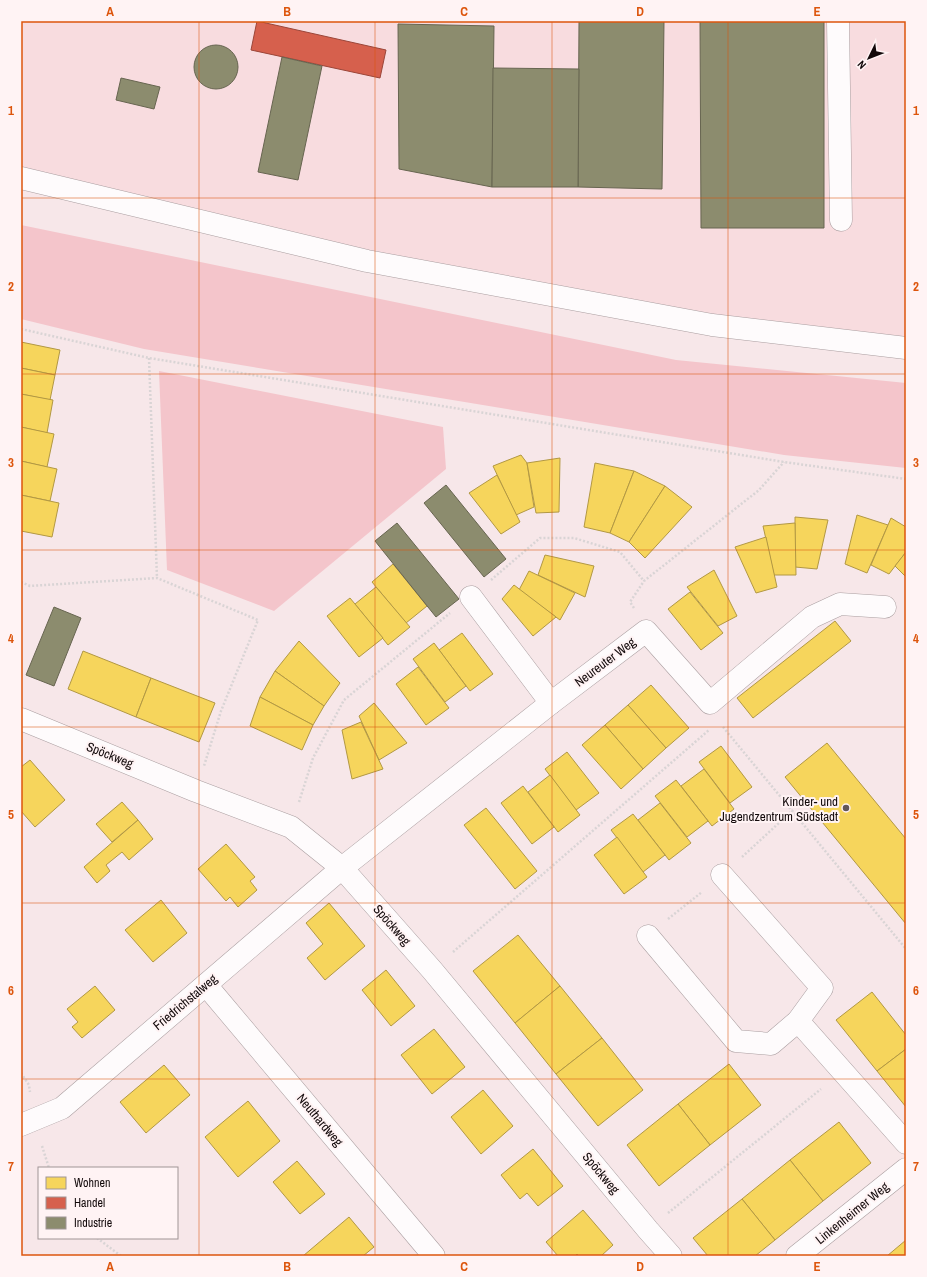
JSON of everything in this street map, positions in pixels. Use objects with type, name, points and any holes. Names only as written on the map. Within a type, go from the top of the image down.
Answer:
[{"type":"street","points":[[838,21],[841,220]]},
{"type":"street","points":[[21,178],[367,261],[712,325],[906,348]]},
{"type":"street","points":[[471,597],[550,703]]},
{"type":"street","name":"Neureuter Weg","points":[[342,868],[550,703],[646,631],[710,703],[812,617],[840,604],[885,607]]},
{"type":"street","name":"Spöckweg","points":[[21,719],[196,791],[291,827],[342,868],[432,970],[671,1256]]},
{"type":"street","name":"Friedrichstalweg","points":[[21,1124],[62,1108],[342,868]]},
{"type":"street","points":[[648,936],[736,1040],[771,1044],[798,1021],[822,988],[722,874]]},
{"type":"street","name":"Neuthardweg","points":[[206,985],[434,1256]]},
{"type":"street","points":[[798,1021],[906,1143]]},
{"type":"street","name":"Linkenheimer Weg","points":[[797,1256],[906,1169]]},
{"type":"path","points":[[21,329],[149,358],[784,462],[906,479]]},
{"type":"path","points":[[149,358],[157,578]]},
{"type":"path","points":[[646,631],[630,602],[644,581],[759,490],[784,462]]},
{"type":"path","points":[[291,827],[313,758],[344,700],[471,597],[540,538],[574,538],[620,552],[644,581]]},
{"type":"path","points":[[21,582],[30,586],[157,578],[258,620],[221,711],[196,791]]},
{"type":"path","points":[[719,722],[906,949]]},
{"type":"path","points":[[432,970],[713,727]]},
{"type":"path","points":[[648,1230],[843,1071]]},
{"type":"path","points":[[98,1239],[121,1256]]},
{"type":"shaded area","points":[[21,21],[906,21],[906,348],[712,325],[21,178]]},
{"type":"shaded area","points":[[21,225],[676,360],[906,383],[906,468],[784,455],[144,349],[21,319]]},
{"type":"shaded area","points":[[159,371],[443,427],[446,469],[274,611],[167,570]]},
{"type":"building: Wohnen","points":[[21,342],[60,350],[55,375],[21,368]]},
{"type":"building: Wohnen","points":[[21,368],[55,375],[50,400],[21,394]]},
{"type":"building: Wohnen","points":[[21,394],[53,400],[47,433],[21,427]]},
{"type":"building: Wohnen","points":[[21,427],[54,434],[47,467],[21,461]]},
{"type":"building: Wohnen","points":[[521,455],[527,463],[534,507],[516,515],[493,466]]},
{"type":"building: Wohnen","points":[[560,458],[559,512],[536,513],[527,463]]},
{"type":"building: Wohnen","points":[[21,461],[57,469],[50,501],[21,495]]},
{"type":"building: Wohnen","points":[[595,463],[634,471],[610,533],[584,527]]},
{"type":"building: Wohnen","points":[[634,471],[665,486],[629,542],[610,533]]},
{"type":"building: Wohnen","points":[[497,475],[520,522],[501,534],[469,493]]},
{"type":"building: Wohnen","points":[[665,486],[692,507],[645,558],[629,542]]},
{"type":"building: Wohnen","points":[[21,495],[59,503],[52,537],[21,531]]},
{"type":"building: Wohnen","points":[[857,515],[888,525],[867,573],[845,564]]},
{"type":"building: Wohnen","points":[[795,517],[828,520],[817,569],[795,567]]},
{"type":"building: Wohnen","points":[[891,518],[906,527],[906,552],[889,574],[871,565]]},
{"type":"building: Wohnen","points":[[795,523],[796,575],[774,575],[763,526]]},
{"type":"building: Wohnen","points":[[766,537],[777,587],[756,593],[735,547]]},
{"type":"building: Wohnen","points":[[906,552],[906,577],[895,566]]},
{"type":"building: Wohnen","points":[[545,555],[594,566],[585,597],[538,575]]},
{"type":"building: Wohnen","points":[[393,564],[427,606],[406,623],[372,582]]},
{"type":"building: Wohnen","points":[[714,570],[737,616],[718,626],[687,587]]},
{"type":"building: Wohnen","points":[[529,571],[575,593],[560,620],[519,590]]},
{"type":"building: Wohnen","points":[[514,585],[556,617],[533,636],[502,599]]},
{"type":"building: Wohnen","points":[[376,587],[410,627],[388,645],[355,604]]},
{"type":"building: Wohnen","points":[[690,592],[723,633],[701,650],[668,609]]},
{"type":"building: Wohnen","points":[[350,598],[383,638],[359,657],[327,616]]},
{"type":"building: Wohnen","points":[[835,621],[851,641],[753,718],[737,698]]},
{"type":"building: Wohnen","points":[[462,633],[493,674],[470,691],[439,650]]},
{"type":"building: Wohnen","points":[[299,641],[340,683],[324,706],[275,671]]},
{"type":"building: Wohnen","points":[[434,643],[466,686],[445,702],[413,659]]},
{"type":"building: Wohnen","points":[[83,651],[151,678],[136,717],[68,689]]},
{"type":"building: Wohnen","points":[[418,667],[449,708],[426,725],[396,684]]},
{"type":"building: Wohnen","points":[[275,671],[324,706],[313,725],[260,697]]},
{"type":"building: Wohnen","points":[[151,678],[215,703],[199,742],[136,717]]},
{"type":"building: Wohnen","points":[[651,685],[689,728],[666,748],[628,705]]},
{"type":"building: Wohnen","points":[[260,697],[313,725],[302,750],[250,726]]},
{"type":"building: Wohnen","points":[[374,703],[407,743],[379,760],[359,716]]},
{"type":"building: Wohnen","points":[[628,705],[666,748],[643,769],[605,725]]},
{"type":"building: Wohnen","points":[[361,722],[383,769],[352,779],[342,730]]},
{"type":"building: Wohnen","points":[[605,725],[643,769],[621,789],[582,745]]},
{"type":"building: Wohnen","name":"Kinder- und Jugendzentrum Südstadt","points":[[827,743],[906,839],[906,924],[785,777]]},
{"type":"building: Wohnen","points":[[721,746],[752,787],[730,803],[699,762]]},
{"type":"building: Wohnen","points":[[567,752],[599,793],[576,810],[545,769]]},
{"type":"building: Wohnen","points":[[30,760],[65,800],[35,827],[21,811],[21,767]]},
{"type":"building: Wohnen","points":[[704,769],[734,809],[712,826],[681,786]]},
{"type":"building: Wohnen","points":[[550,775],[580,815],[558,832],[528,792]]},
{"type":"building: Wohnen","points":[[676,780],[708,821],[687,837],[655,796]]},
{"type":"building: Wohnen","points":[[523,786],[554,827],[532,844],[501,803]]},
{"type":"building: Wohnen","points":[[122,802],[138,820],[112,842],[96,824]]},
{"type":"building: Wohnen","points":[[660,803],[691,843],[669,860],[638,820]]},
{"type":"building: Wohnen","points":[[486,808],[537,871],[515,889],[464,825]]},
{"type":"building: Wohnen","points":[[633,814],[665,855],[643,872],[611,830]]},
{"type":"building: Wohnen","points":[[138,820],[153,839],[129,860],[122,852],[106,865],[110,871],[97,883],[84,867]]},
{"type":"building: Wohnen","points":[[617,837],[647,877],[624,894],[594,855]]},
{"type":"building: Wohnen","points":[[226,844],[255,877],[250,881],[257,890],[238,907],[230,897],[226,901],[198,869]]},
{"type":"building: Wohnen","points":[[161,900],[187,933],[153,962],[125,930]]},
{"type":"building: Wohnen","points":[[329,903],[365,946],[325,980],[307,958],[323,944],[306,923]]},
{"type":"building: Wohnen","points":[[518,935],[560,986],[515,1023],[473,971]]},
{"type":"building: Wohnen","points":[[386,970],[415,1006],[391,1026],[362,990]]},
{"type":"building: Wohnen","points":[[95,986],[115,1010],[82,1038],[72,1027],[78,1022],[67,1009]]},
{"type":"building: Wohnen","points":[[560,986],[602,1038],[556,1074],[515,1023]]},
{"type":"building: Wohnen","points":[[872,992],[906,1035],[906,1049],[877,1071],[836,1020]]},
{"type":"building: Wohnen","points":[[434,1029],[465,1067],[432,1094],[401,1055]]},
{"type":"building: Wohnen","points":[[602,1038],[643,1090],[598,1126],[556,1074]]},
{"type":"building: Wohnen","points":[[906,1049],[906,1107],[877,1071]]},
{"type":"building: Wohnen","points":[[729,1064],[761,1105],[710,1145],[678,1104]]},
{"type":"building: Wohnen","points":[[164,1065],[190,1095],[146,1133],[120,1102]]},
{"type":"building: Wohnen","points":[[483,1090],[513,1126],[481,1154],[451,1117]]},
{"type":"building: Wohnen","points":[[248,1101],[280,1141],[238,1177],[205,1137]]},
{"type":"building: Wohnen","points":[[678,1104],[710,1145],[659,1186],[627,1145]]},
{"type":"building: Wohnen","points":[[839,1122],[871,1163],[823,1201],[790,1160]]},
{"type":"building: Wohnen","points":[[533,1149],[563,1186],[538,1206],[527,1193],[520,1199],[501,1175]]},
{"type":"building: Wohnen","points":[[790,1160],[823,1201],[775,1240],[742,1199]]},
{"type":"building: Wohnen","points":[[297,1161],[325,1194],[300,1214],[273,1182]]},
{"type":"building: Wohnen","points":[[742,1199],[775,1240],[755,1256],[708,1256],[693,1238]]},
{"type":"building: Wohnen","points":[[583,1210],[613,1245],[601,1256],[579,1256],[577,1254],[575,1256],[558,1256],[546,1242]]},
{"type":"building: Wohnen","points":[[349,1217],[374,1247],[363,1256],[303,1256]]},
{"type":"building: Wohnen","points":[[906,1240],[906,1256],[887,1256]]},
{"type":"building: Handel","points":[[257,21],[386,50],[380,78],[251,50]]},
{"type":"building: Industrie","points":[[579,21],[664,21],[662,189],[578,187]]},
{"type":"building: Industrie","points":[[700,21],[824,21],[824,228],[701,228]]},
{"type":"building: Industrie","points":[[398,24],[494,26],[492,187],[399,169]]},
{"type":"building: Industrie","points":[[212,45],[220,45],[232,51],[238,63],[238,71],[232,83],[220,89],[212,89],[200,83],[194,71],[194,63],[200,51]]},
{"type":"building: Industrie","points":[[282,57],[322,66],[298,180],[258,172]]},
{"type":"building: Industrie","points":[[493,68],[579,69],[578,187],[492,187]]},
{"type":"building: Industrie","points":[[121,78],[160,87],[154,109],[116,100]]},
{"type":"building: Industrie","points":[[446,485],[506,559],[484,577],[424,503]]},
{"type":"building: Industrie","points":[[397,523],[459,599],[436,617],[375,541]]},
{"type":"building: Industrie","points":[[54,607],[81,618],[54,686],[26,675]]},
{"type":"place","name":"Kinder- und Jugendzentrum Südstadt","points":[[846,808]]}]
